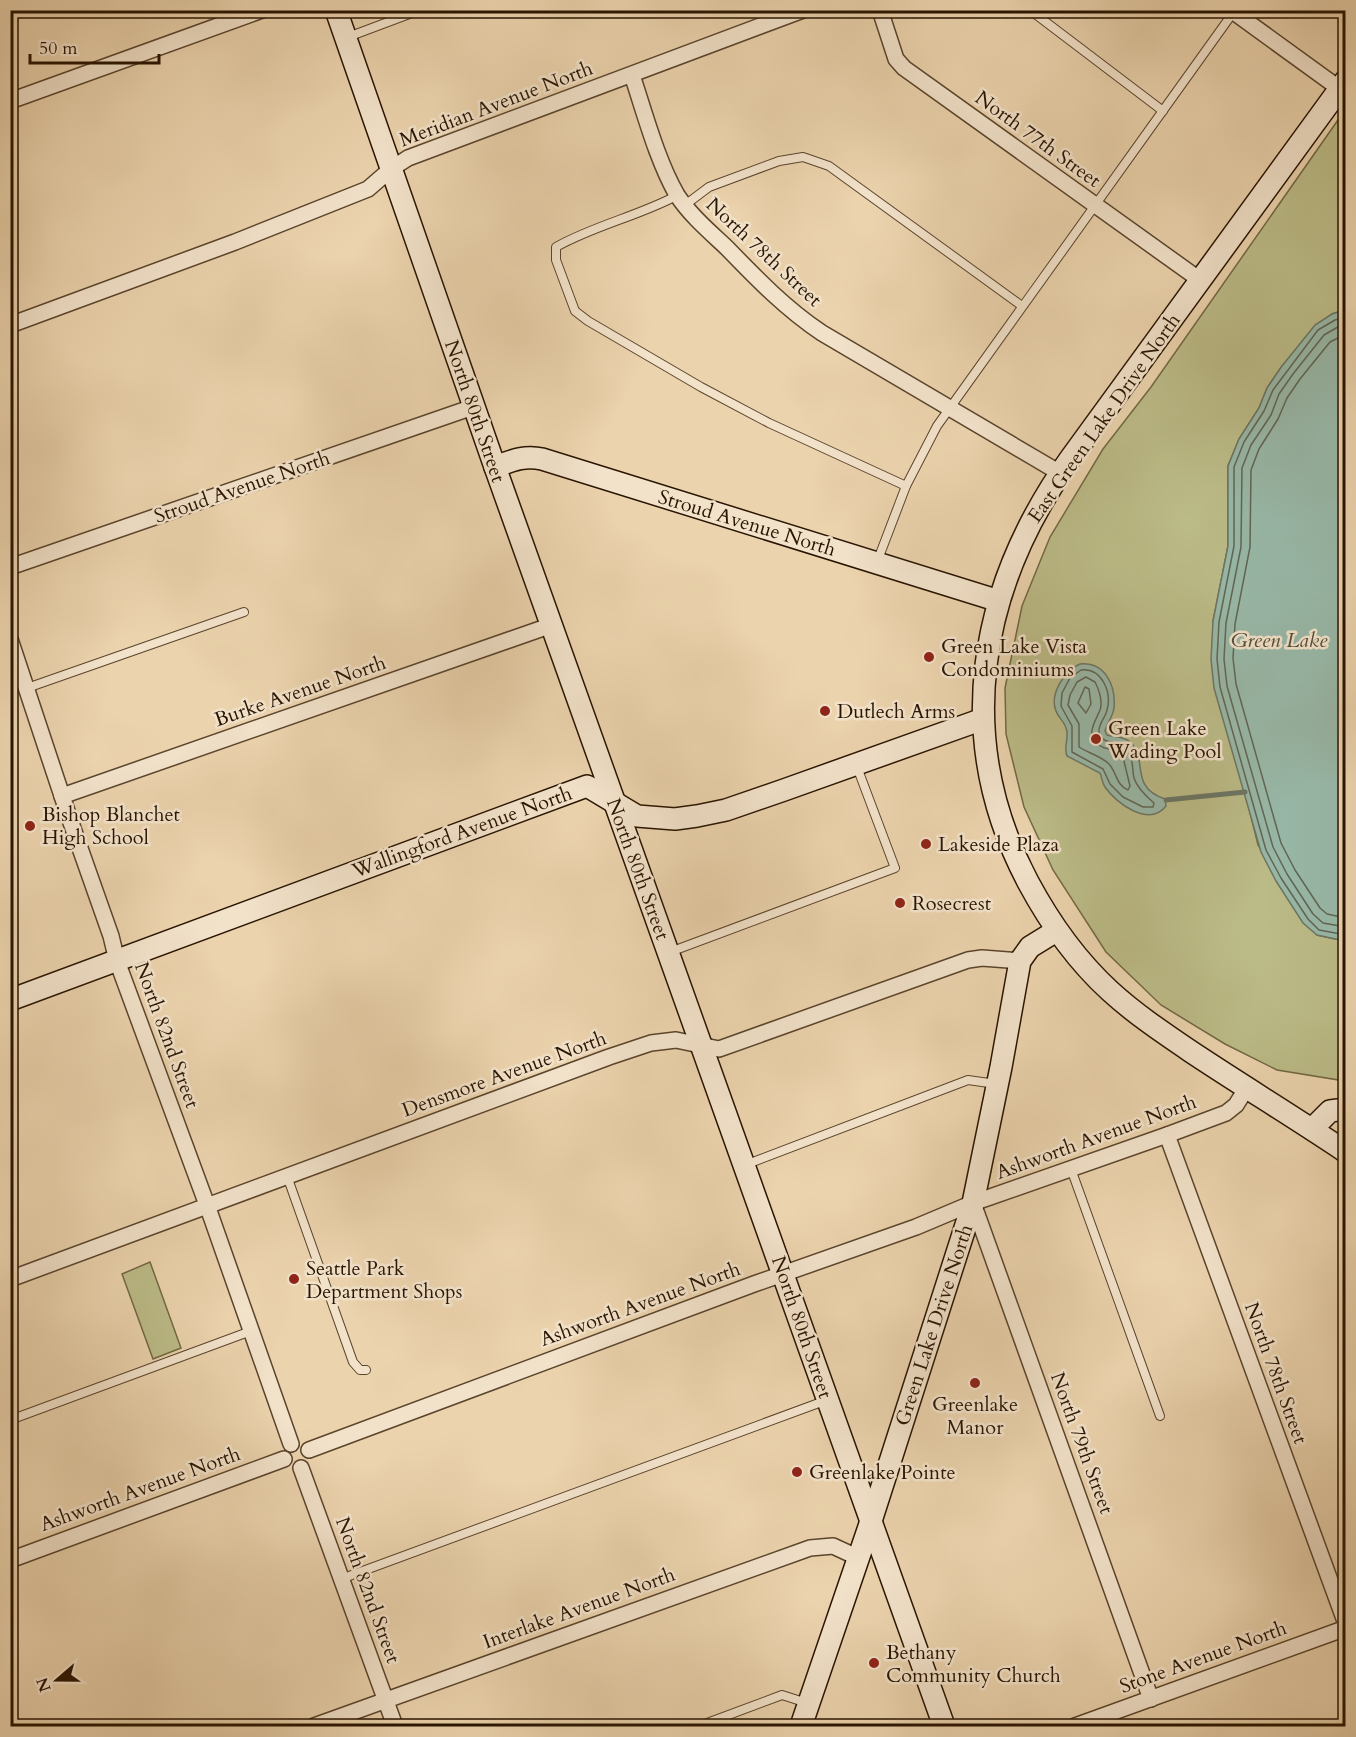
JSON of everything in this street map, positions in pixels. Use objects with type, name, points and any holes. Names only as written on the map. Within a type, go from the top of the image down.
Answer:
[{"type":"street","points":[[10,102],[262,10]]},
{"type":"street","name":"North 80th Street","points":[[336,10],[473,407],[944,1726]]},
{"type":"street","name":"Meridian Avenue North","points":[[10,325],[235,242],[368,189],[408,158],[803,10]]},
{"type":"street","name":"North 77th Street","points":[[880,10],[896,59],[904,69],[1200,280]]},
{"type":"street","points":[[1233,11],[1343,85]]},
{"type":"street","name":"North 78th Street","points":[[632,75],[660,156],[682,200],[780,301],[800,318],[1060,473]]},
{"type":"street","name":"East Green Lake Drive North","points":[[1343,85],[1060,473],[1023,536],[999,601],[987,657],[983,719],[990,770],[1001,819],[1023,871],[1056,931],[1094,976],[1125,1005],[1246,1089],[1346,1152]]},
{"type":"street","name":"Stroud Avenue North","points":[[10,567],[473,407]]},
{"type":"street","name":"Stroud Avenue North","points":[[495,467],[519,458],[542,459],[999,601]]},
{"type":"street","name":"Burke Avenue North","points":[[62,796],[552,625]]},
{"type":"street","name":"North 82nd Street","points":[[10,639],[111,936],[117,961],[207,1205],[291,1444]]},
{"type":"street","name":"Wallingford Avenue North","points":[[10,1000],[586,786],[637,816],[675,819],[697,816],[726,810],[983,719]]},
{"type":"street","points":[[1020,961],[1030,947],[1056,931]]},
{"type":"street","name":"Densmore Avenue North","points":[[10,1278],[651,1043],[676,1040],[719,1049],[968,960],[982,958],[1020,961]]},
{"type":"street","name":"Green Lake Drive North","points":[[801,1726],[872,1521],[973,1203],[1020,961]]},
{"type":"street","name":"Ashworth Avenue North","points":[[309,1450],[916,1227],[973,1203],[1226,1113],[1236,1105],[1246,1089]]},
{"type":"street","points":[[1312,1129],[1330,1111],[1346,1109]]},
{"type":"street","name":"North 78th Street","points":[[1167,1135],[1346,1626]]},
{"type":"street","name":"North 79th Street","points":[[973,1203],[1151,1699]]},
{"type":"street","points":[[291,1444],[303,1444],[309,1450],[308,1463],[301,1468],[292,1468],[284,1459],[285,1450],[291,1444]]},
{"type":"street","name":"Ashworth Avenue North","points":[[10,1560],[284,1459]]},
{"type":"street","name":"North 82nd Street","points":[[301,1468],[395,1726]]},
{"type":"street","name":"Interlake Avenue North","points":[[314,1726],[810,1548],[833,1546],[859,1558]]},
{"type":"street","name":"Stone Avenue North","points":[[1075,1726],[1346,1626]]},
{"type":"lane","points":[[346,38],[420,10]]},
{"type":"lane","points":[[1030,10],[1162,111]]},
{"type":"lane","points":[[877,563],[906,486],[949,407],[1233,11]]},
{"type":"lane","points":[[906,486],[769,423],[700,387],[588,321],[575,311],[556,260],[556,247],[572,238],[659,206],[682,200],[709,187],[778,161],[803,157],[829,166],[1022,306]]},
{"type":"lane","points":[[27,688],[244,612]]},
{"type":"lane","points":[[669,952],[895,868],[856,765]]},
{"type":"lane","points":[[745,1165],[968,1080],[997,1084]]},
{"type":"lane","points":[[1071,1169],[1160,1416]]},
{"type":"lane","points":[[288,1176],[353,1362],[360,1370],[366,1370]]},
{"type":"lane","points":[[10,1420],[251,1331]]},
{"type":"lane","points":[[341,1579],[828,1400]]},
{"type":"lane","points":[[699,1726],[782,1695],[809,1703]]},
{"type":"green space","points":[[1345,110],[1345,310],[1332,314],[1282,366],[1239,439],[1228,466],[1228,546],[1213,621],[1245,792],[1258,845],[1317,935],[1345,941],[1345,1081],[1277,1070],[1225,1044],[1161,1005],[1106,952],[1053,870],[1024,807],[1006,734],[1005,688],[1022,606],[1050,537],[1103,449],[1151,387]]},
{"type":"green space","points":[[150,1262],[181,1348],[153,1359],[122,1274]]},
{"type":"water","name":"Green Lake","points":[[1346,310],[1345,941],[1317,935],[1303,923],[1276,881],[1261,852],[1214,688],[1211,659],[1213,621],[1228,546],[1228,466],[1239,439],[1282,366],[1315,325],[1332,314]]},
{"type":"water","name":"Green Lake Wading Pool","points":[[1080,664],[1096,667],[1111,683],[1114,708],[1105,731],[1107,735],[1128,740],[1135,749],[1147,787],[1154,794],[1165,799],[1166,806],[1159,812],[1151,815],[1133,811],[1110,793],[1100,773],[1067,756],[1067,731],[1054,704],[1060,683],[1069,671]]},
{"type":"waterway","points":[[1166,800],[1245,792]]},
{"type":"place","name":"Green Lake Vista Condominiums","points":[[929,657]]},
{"type":"place","name":"Dutlech Arms","points":[[825,711]]},
{"type":"place","name":"Green Lake Wading Pool","points":[[1096,739]]},
{"type":"place","name":"Bishop Blanchet High School","points":[[30,826]]},
{"type":"place","name":"Lakeside Plaza","points":[[926,844]]},
{"type":"place","name":"Rosecrest","points":[[900,903]]},
{"type":"place","name":"Seattle Park Department Shops","points":[[294,1279]]},
{"type":"place","name":"Greenlake Manor","points":[[975,1383]]},
{"type":"place","name":"Greenlake Pointe","points":[[797,1472]]},
{"type":"place","name":"Bethany Community Church","points":[[874,1663]]}]
